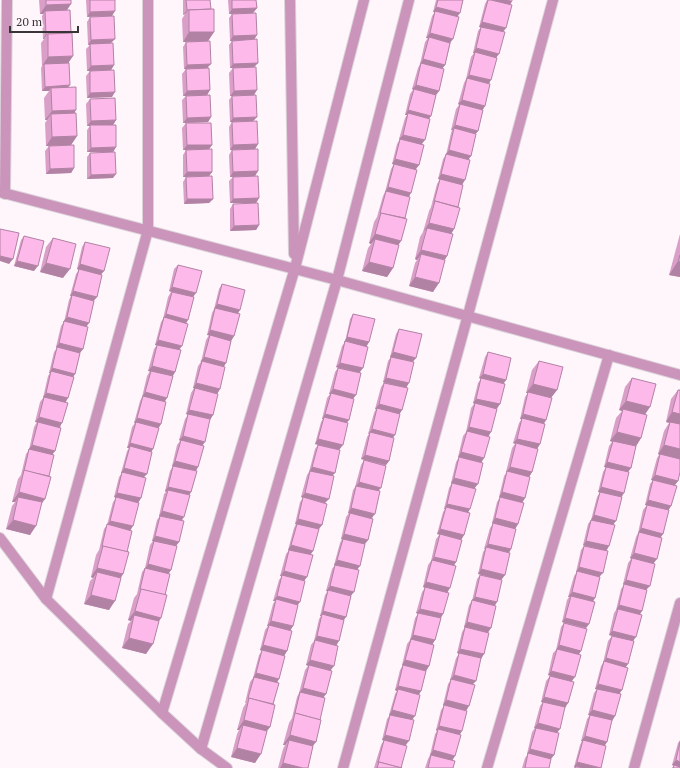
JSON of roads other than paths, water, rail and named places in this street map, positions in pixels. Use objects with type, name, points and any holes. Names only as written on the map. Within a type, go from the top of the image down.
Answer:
[{"type":"street","points":[[7,0],[3,193],[294,268],[680,375]]},
{"type":"street","points":[[46,599],[148,230],[148,0]]},
{"type":"street","points":[[290,0],[294,268]]},
{"type":"street","points":[[162,713],[294,268],[364,0]]},
{"type":"street","points":[[202,749],[337,280],[409,0]]},
{"type":"street","points":[[343,768],[553,0]]},
{"type":"street","points":[[487,768],[609,355]]},
{"type":"street","points":[[0,538],[46,599],[162,713],[202,749],[227,768]]},
{"type":"street","points":[[634,768],[680,603]]}]
